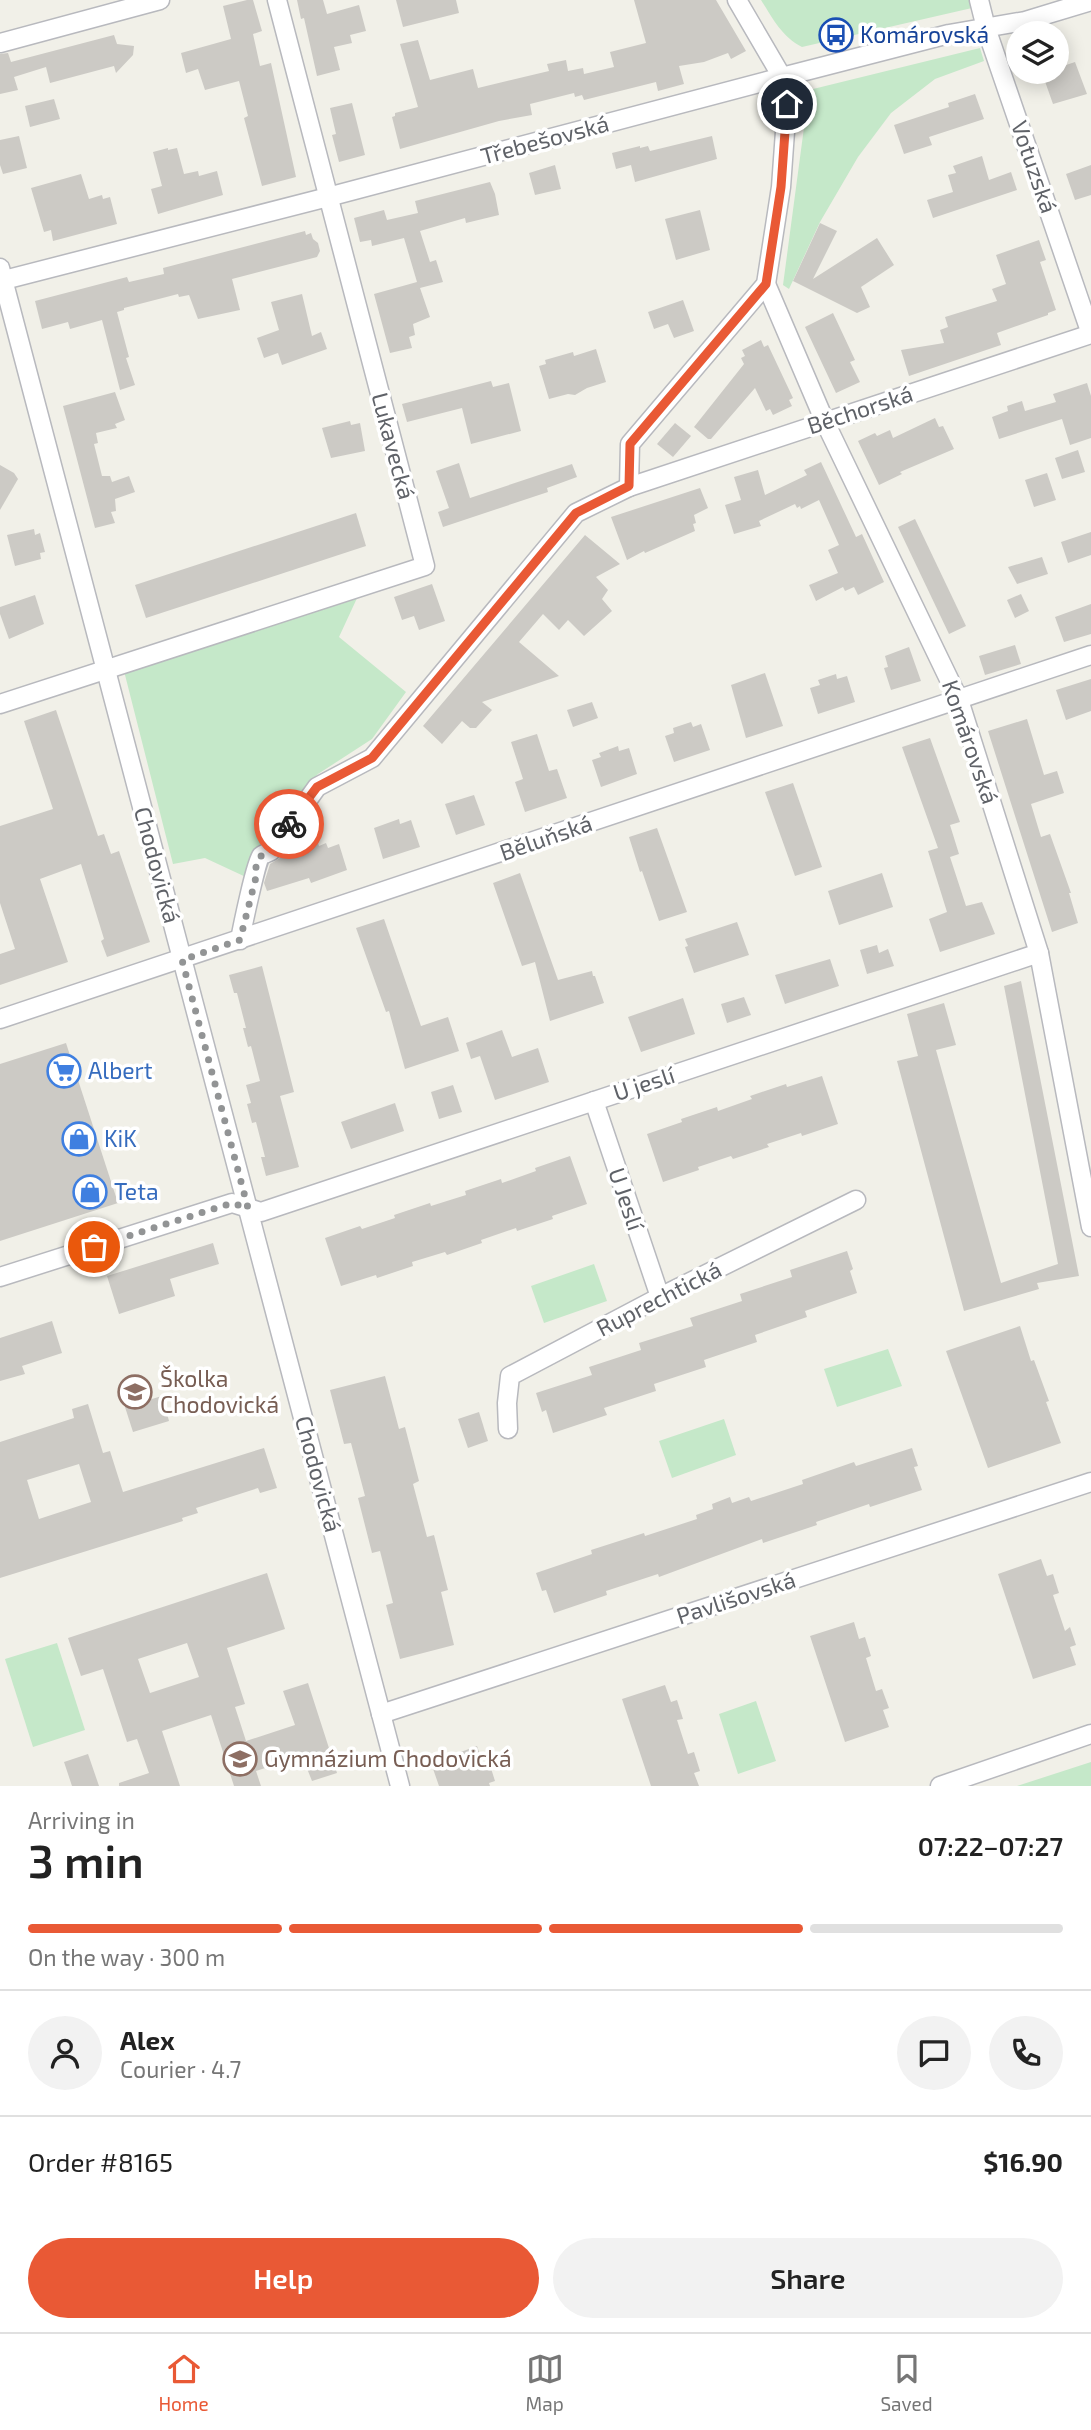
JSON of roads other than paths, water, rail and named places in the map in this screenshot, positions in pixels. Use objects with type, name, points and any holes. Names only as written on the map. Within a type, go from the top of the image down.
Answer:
[{"type":"street","points":[[0,43],[160,0]]},
{"type":"street","name":"Lukavecká","points":[[106,670],[425,566],[276,0]]},
{"type":"street","points":[[629,486],[630,444],[766,284],[781,187],[787,104],[782,77],[737,0]]},
{"type":"street","name":"Votuzská","points":[[979,0],[986,28],[1091,334]]},
{"type":"street","name":"Třebešovská","points":[[1,277],[328,198],[782,77],[949,34],[1025,21],[1091,1]]},
{"type":"street","name":"Chodovická","points":[[1,277],[400,1786]]},
{"type":"street","name":"Komárovská","points":[[766,284],[825,422],[959,699],[1039,953],[1091,1227]]},
{"type":"street","name":"Běchorská","points":[[240,940],[256,877],[256,865],[261,856],[271,851],[317,787],[372,758],[576,513],[629,486],[1091,334]]},
{"type":"street","name":"Běluňská","points":[[0,1019],[1091,655]]},
{"type":"street","points":[[0,704],[106,670]]},
{"type":"street","name":"U jeslí","points":[[0,1277],[232,1203],[261,1212],[1039,953]]},
{"type":"street","name":"U Jeslí","points":[[594,1101],[660,1297]]},
{"type":"street","name":"Ruprechtická","points":[[508,1429],[510,1376],[660,1297],[856,1200]]},
{"type":"street","name":"Pavlišovská","points":[[381,1714],[1091,1482]]},
{"type":"street","points":[[940,1786],[1091,1734]]},
{"type":"place","name":"Komárovská","points":[[836,35]]},
{"type":"place","name":"Albert","points":[[64,1071]]},
{"type":"place","name":"KiK","points":[[79,1139]]},
{"type":"place","name":"Teta","points":[[90,1192]]},
{"type":"place","name":"Školka Chodovická","points":[[135,1392]]},
{"type":"place","name":"Gymnázium Chodovická","points":[[240,1759]]}]
